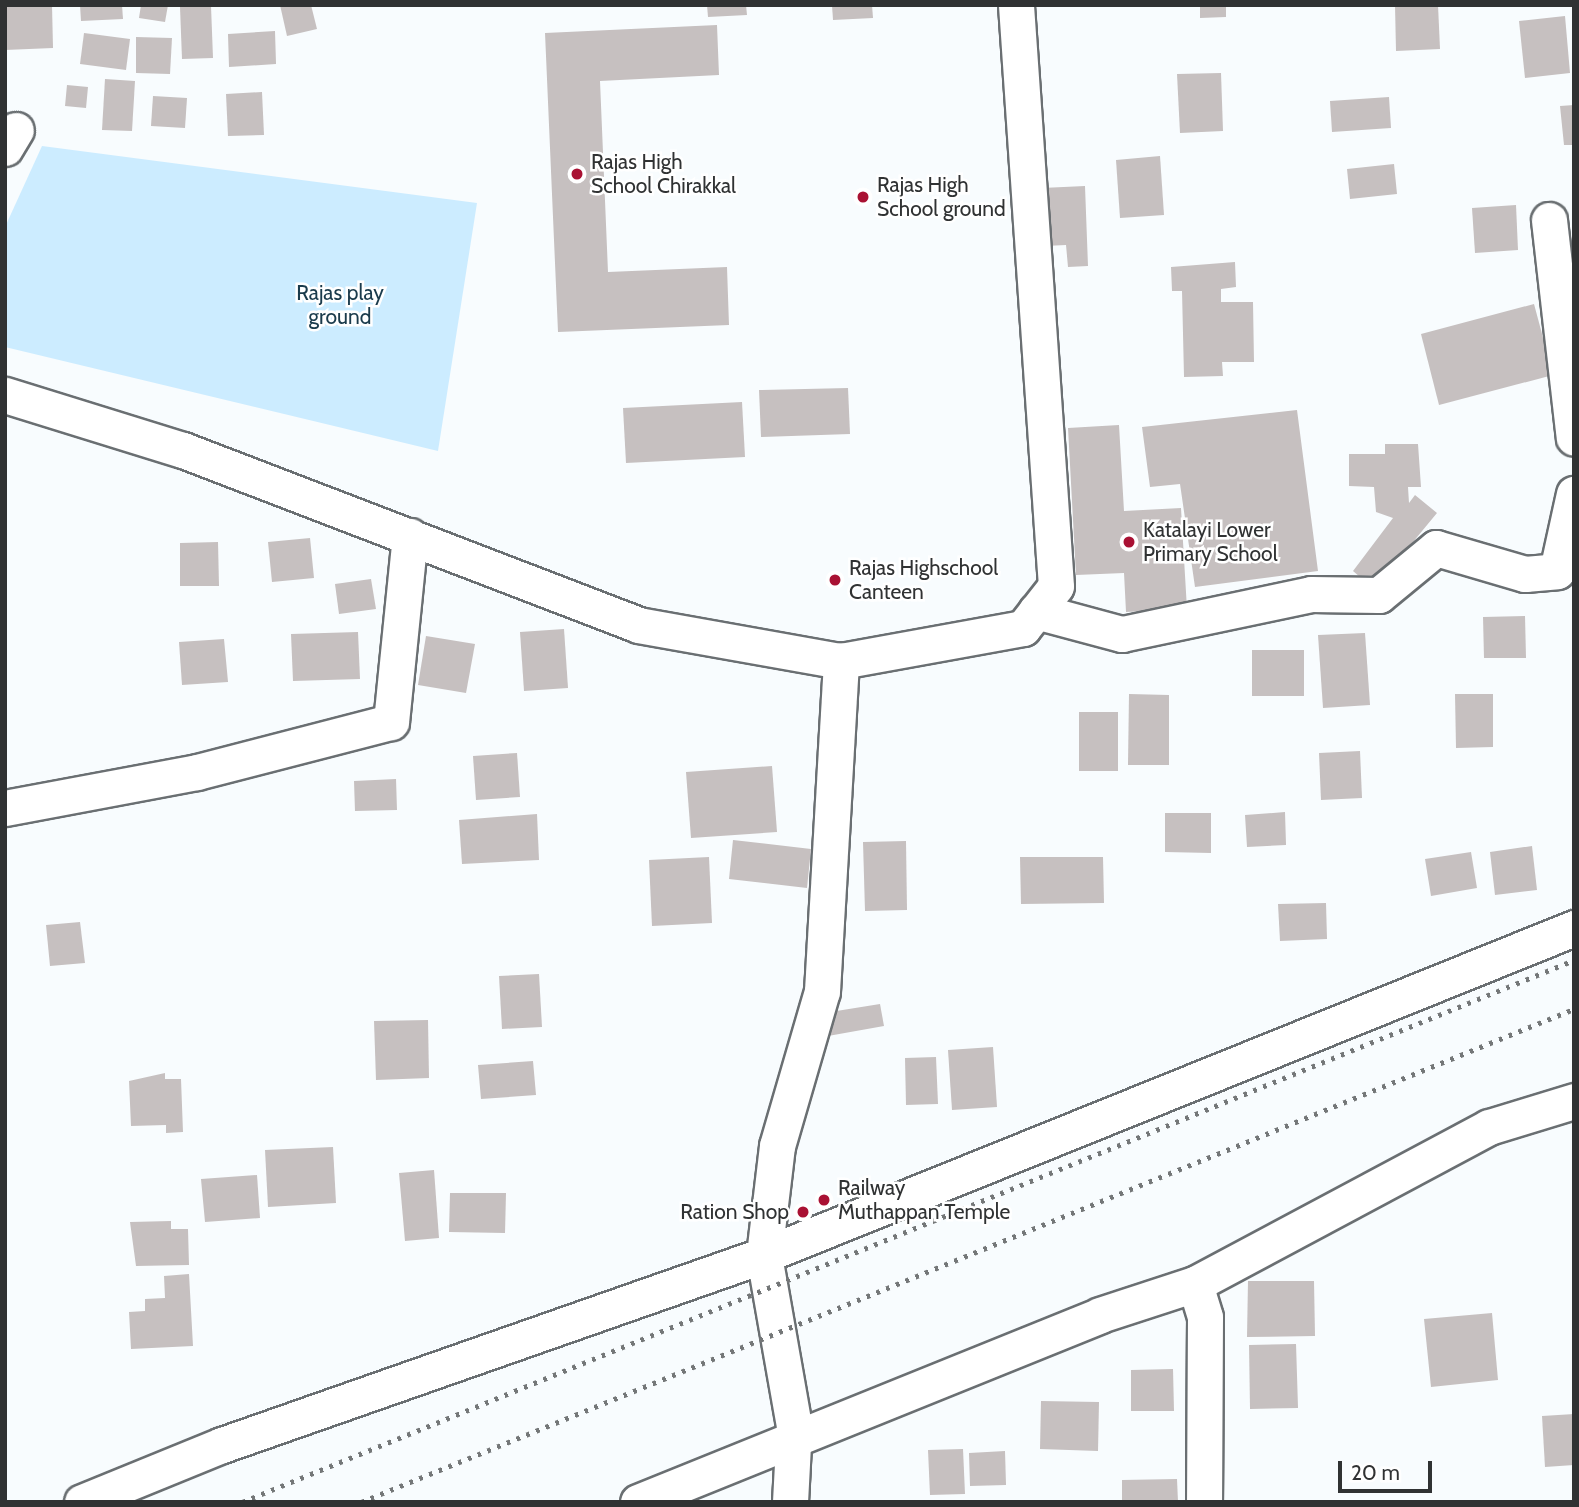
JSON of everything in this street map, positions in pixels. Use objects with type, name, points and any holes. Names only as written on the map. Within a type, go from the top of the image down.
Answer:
[{"type":"street","points":[[5,395],[183,450],[638,625],[841,661],[1023,628],[1056,586],[1016,5]]},
{"type":"street","points":[[1549,220],[1574,438]]},
{"type":"street","points":[[1036,611],[1122,634],[1311,594],[1379,595],[1436,548],[1525,574],[1557,571],[1574,494]]},
{"type":"street","points":[[5,808],[197,772],[391,722],[410,536]]},
{"type":"street","points":[[790,1502],[793,1438],[786,1360],[764,1255],[777,1146],[822,991],[841,661]]},
{"type":"street","points":[[82,1502],[222,1445],[764,1255],[1574,928]]},
{"type":"street","points":[[638,1502],[1100,1315],[1195,1284],[1489,1127],[1574,1101]]},
{"type":"street","points":[[1195,1284],[1205,1317],[1204,1502]]},
{"type":"green space","name":"Rajas play ground","points":[[42,146],[477,203],[438,451],[5,347],[5,227]]},
{"type":"building","points":[[5,5],[52,5],[53,48],[5,50]]},
{"type":"building","points":[[80,5],[122,5],[123,19],[81,21]]},
{"type":"building","points":[[141,5],[168,5],[165,22],[139,18]]},
{"type":"building","points":[[280,5],[311,5],[317,29],[287,36]]},
{"type":"building","points":[[707,5],[746,5],[747,15],[708,17]]},
{"type":"building","points":[[832,5],[872,5],[873,18],[833,20]]},
{"type":"building","points":[[1200,5],[1226,5],[1226,17],[1200,18]]},
{"type":"building","points":[[1395,5],[1438,5],[1440,49],[1396,51]]},
{"type":"building","points":[[211,6],[213,58],[182,59],[180,7]]},
{"type":"building","points":[[1565,16],[1570,73],[1525,78],[1519,21]]},
{"type":"building","name":"Rajas High School Chirakkal","points":[[717,25],[719,75],[600,81],[608,272],[727,267],[729,325],[558,332],[545,33]]},
{"type":"building","points":[[275,31],[276,64],[229,67],[228,34]]},
{"type":"building","points":[[84,33],[130,39],[126,70],[80,64]]},
{"type":"building","points":[[136,37],[172,38],[170,74],[136,73]]},
{"type":"building","points":[[1221,73],[1223,131],[1180,133],[1177,74]]},
{"type":"building","points":[[105,79],[135,81],[132,131],[102,130]]},
{"type":"building","points":[[67,85],[88,87],[86,108],[65,106]]},
{"type":"building","points":[[262,92],[264,135],[228,136],[226,94]]},
{"type":"building","points":[[153,96],[187,98],[185,128],[151,126]]},
{"type":"building","points":[[1389,97],[1391,128],[1332,132],[1330,101]]},
{"type":"building","points":[[1574,105],[1574,145],[1564,145],[1560,106]]},
{"type":"building","points":[[1160,156],[1164,215],[1120,218],[1116,160]]},
{"type":"building","points":[[1394,164],[1397,194],[1350,199],[1347,169]]},
{"type":"building","points":[[1085,186],[1088,266],[1068,267],[1066,245],[1045,246],[1042,188]]},
{"type":"building","points":[[1516,205],[1518,250],[1475,253],[1472,208]]},
{"type":"building","points":[[1235,262],[1236,287],[1221,289],[1221,302],[1253,302],[1254,362],[1222,362],[1223,376],[1184,377],[1182,291],[1172,291],[1171,267]]},
{"type":"building","points":[[1534,304],[1553,375],[1439,405],[1421,334]]},
{"type":"building","points":[[848,388],[850,434],[761,437],[759,390]]},
{"type":"building","points":[[742,402],[745,457],[626,463],[623,408]]},
{"type":"building","points":[[1297,410],[1318,571],[1195,587],[1180,484],[1150,487],[1142,427]]},
{"type":"building","name":"Katalayi Lower Primary School","points":[[1119,425],[1124,511],[1181,508],[1187,609],[1126,612],[1124,573],[1076,575],[1068,428]]},
{"type":"building","points":[[1385,444],[1418,444],[1421,487],[1408,487],[1409,503],[1415,495],[1437,513],[1374,589],[1353,571],[1393,518],[1376,512],[1374,487],[1349,486],[1349,454],[1385,454]]},
{"type":"building","points":[[310,538],[314,578],[272,582],[268,542]]},
{"type":"building","points":[[218,542],[219,586],[180,586],[180,543]]},
{"type":"building","points":[[371,579],[376,609],[339,614],[335,584]]},
{"type":"building","points":[[1525,616],[1526,658],[1484,658],[1483,617]]},
{"type":"building","points":[[564,629],[568,688],[524,691],[520,632]]},
{"type":"building","points":[[358,632],[360,679],[293,681],[291,634]]},
{"type":"building","points":[[1365,633],[1370,705],[1323,708],[1318,635]]},
{"type":"building","points":[[426,636],[475,644],[466,693],[418,685]]},
{"type":"building","points":[[224,639],[228,682],[182,685],[179,642]]},
{"type":"building","points":[[1252,650],[1304,650],[1304,696],[1252,696]]},
{"type":"building","points":[[1129,694],[1169,695],[1169,765],[1128,765]]},
{"type":"building","points":[[1455,694],[1493,694],[1493,747],[1456,748]]},
{"type":"building","points":[[1079,712],[1118,712],[1118,771],[1079,771]]},
{"type":"building","points":[[1360,751],[1362,798],[1321,800],[1319,753]]},
{"type":"building","points":[[517,753],[520,797],[476,800],[473,756]]},
{"type":"building","points":[[772,766],[777,832],[691,838],[686,772]]},
{"type":"building","points":[[396,779],[397,810],[355,811],[354,781]]},
{"type":"building","points":[[1285,812],[1286,845],[1247,847],[1245,815]]},
{"type":"building","points":[[1165,813],[1211,813],[1211,853],[1165,852]]},
{"type":"building","points":[[537,814],[539,860],[462,864],[459,820]]},
{"type":"building","points":[[733,840],[811,849],[807,888],[729,879]]},
{"type":"building","points":[[906,841],[907,910],[865,911],[863,842]]},
{"type":"building","points":[[1532,846],[1537,890],[1495,895],[1490,852]]},
{"type":"building","points":[[1471,852],[1477,888],[1431,896],[1425,859]]},
{"type":"building","points":[[709,857],[712,923],[652,926],[649,860]]},
{"type":"building","points":[[1020,857],[1103,857],[1104,903],[1021,904]]},
{"type":"building","points":[[1326,903],[1327,939],[1280,941],[1278,904]]},
{"type":"building","points":[[80,922],[85,963],[50,966],[46,925]]},
{"type":"building","points":[[539,974],[542,1027],[502,1029],[499,976]]},
{"type":"building","points":[[880,1004],[884,1026],[828,1036],[824,1013]]},
{"type":"building","points":[[428,1020],[429,1078],[376,1080],[374,1021]]},
{"type":"building","points":[[993,1047],[997,1107],[952,1110],[948,1050]]},
{"type":"building","points":[[936,1057],[938,1104],[906,1105],[905,1058]]},
{"type":"building","points":[[533,1061],[536,1095],[481,1099],[478,1065]]},
{"type":"building","points":[[165,1073],[165,1079],[181,1079],[183,1132],[166,1133],[166,1125],[131,1126],[129,1081]]},
{"type":"building","points":[[333,1147],[336,1203],[268,1207],[265,1150]]},
{"type":"building","points":[[434,1170],[439,1238],[405,1241],[399,1173]]},
{"type":"building","points":[[257,1175],[260,1218],[205,1222],[201,1179]]},
{"type":"building","points":[[450,1193],[506,1193],[505,1233],[449,1232]]},
{"type":"building","points":[[171,1221],[171,1229],[188,1229],[189,1265],[136,1266],[130,1222]]},
{"type":"building","points":[[189,1274],[193,1346],[131,1349],[129,1312],[145,1311],[145,1299],[165,1298],[164,1276]]},
{"type":"building","points":[[1248,1281],[1314,1281],[1315,1336],[1247,1337]]},
{"type":"building","points":[[1492,1313],[1498,1380],[1431,1387],[1424,1319]]},
{"type":"building","points":[[1296,1344],[1298,1408],[1250,1409],[1249,1345]]},
{"type":"building","points":[[1173,1369],[1174,1411],[1131,1411],[1131,1370]]},
{"type":"building","points":[[1041,1401],[1099,1402],[1098,1451],[1040,1449]]},
{"type":"building","points":[[1574,1414],[1574,1465],[1545,1467],[1542,1416]]},
{"type":"building","points":[[963,1449],[965,1494],[930,1495],[928,1450]]},
{"type":"building","points":[[1005,1451],[1006,1485],[970,1486],[969,1453]]},
{"type":"building","points":[[1177,1479],[1178,1502],[1122,1502],[1122,1480]]},
{"type":"railway","points":[[242,1502],[1574,960]]},
{"type":"railway","points":[[361,1502],[1574,1009]]},
{"type":"place","name":"Rajas High School Chirakkal","points":[[577,174]]},
{"type":"place","name":"Rajas High School ground","points":[[863,197]]},
{"type":"place","name":"Katalayi Lower Primary School","points":[[1129,542]]},
{"type":"place","name":"Rajas Highschool Canteen","points":[[835,580]]},
{"type":"place","name":"Railway Muthappan Temple","points":[[824,1200]]},
{"type":"place","name":"Ration Shop","points":[[803,1212]]}]
